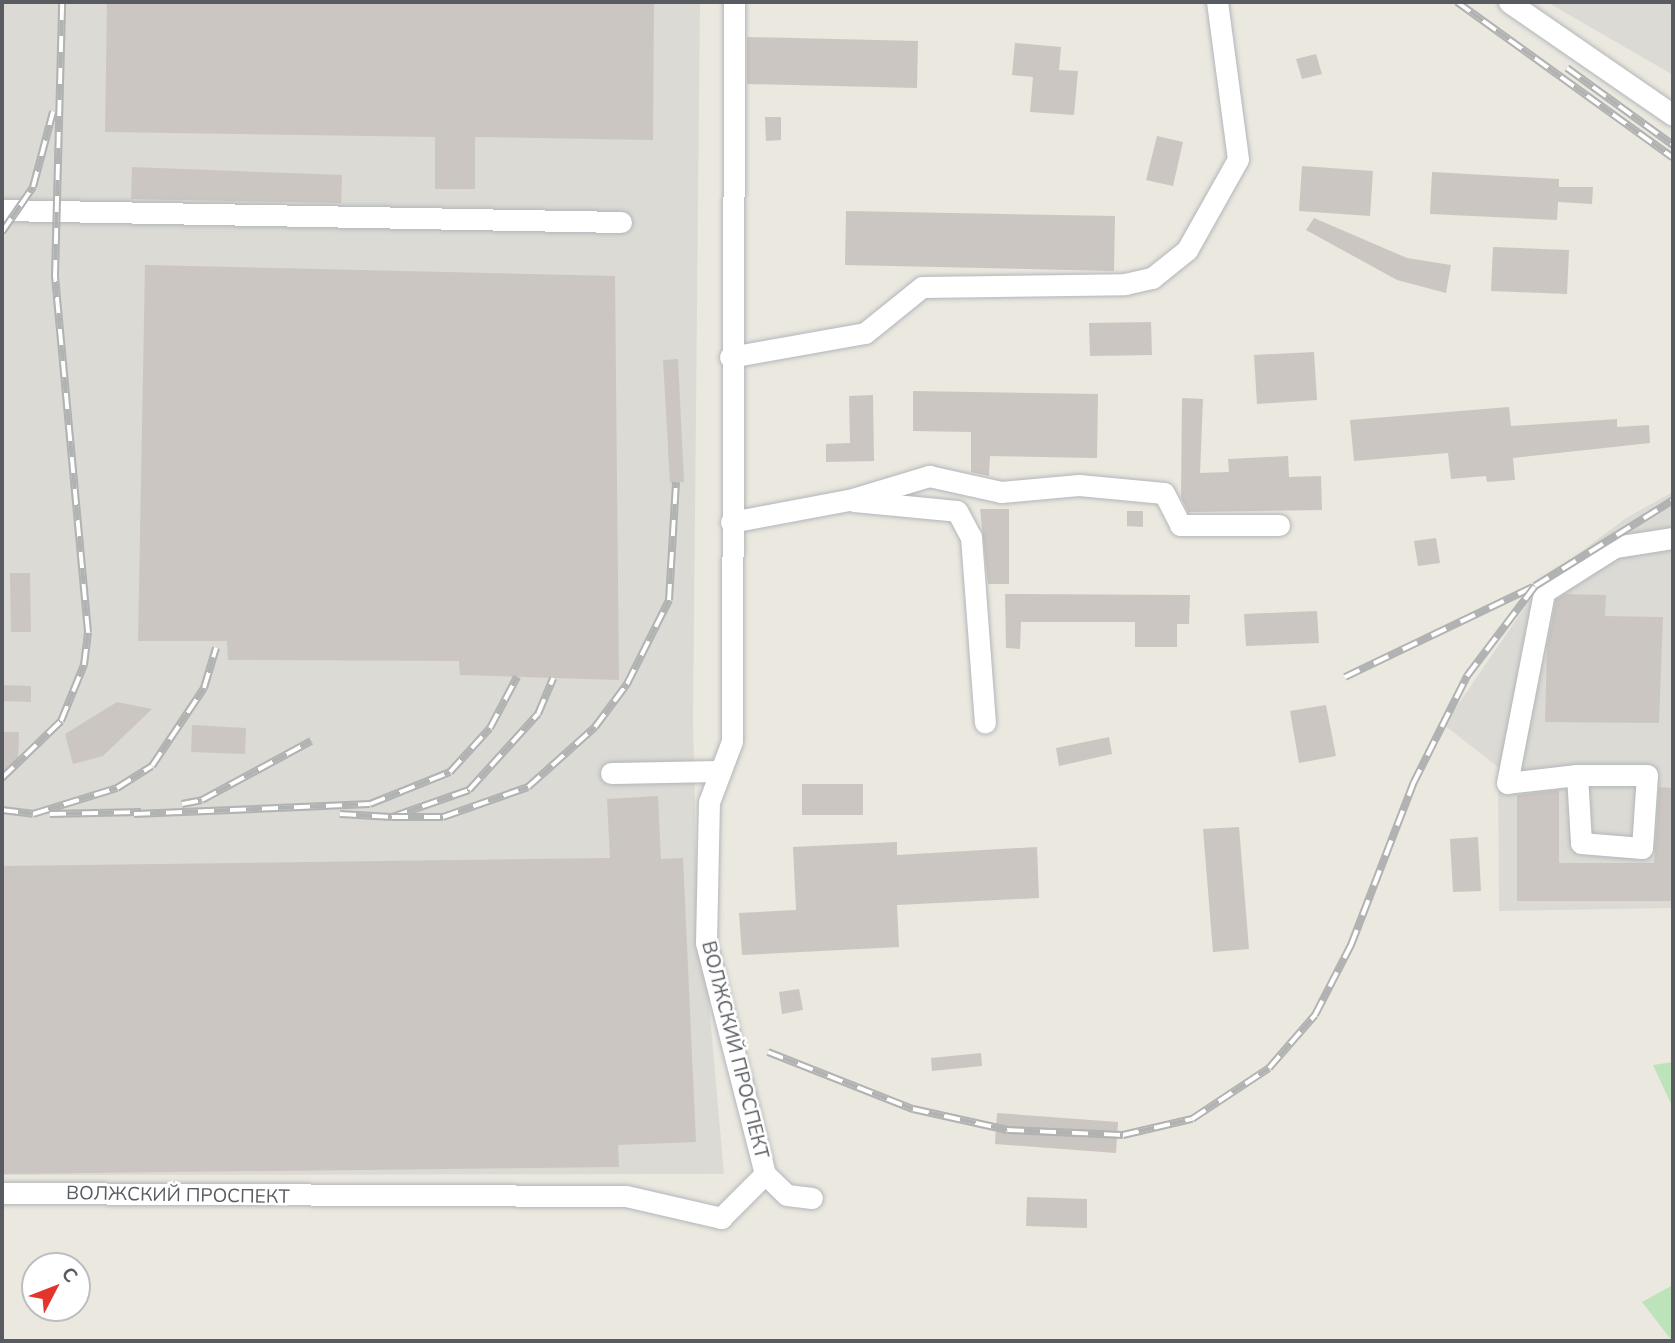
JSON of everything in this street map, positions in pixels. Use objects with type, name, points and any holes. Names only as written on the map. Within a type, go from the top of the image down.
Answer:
[{"type":"street","name":"ВОЛЖСКИЙ ПРОСПЕКТ","points":[[2,1194],[626,1196],[721,1218],[765,1174],[706,943],[709,802],[732,741],[730,357],[733,2]]},
{"type":"street","points":[[730,357],[865,332],[922,287],[1125,284],[1152,278],[1187,250],[1238,159],[1217,2]]},
{"type":"street","points":[[1509,2],[1673,115]]},
{"type":"street","points":[[2,210],[621,222]]},
{"type":"street","points":[[731,522],[849,500],[929,476],[1001,492],[1079,485],[1164,493],[1180,525],[1279,525]]},
{"type":"street","points":[[849,500],[957,512],[971,537],[985,722]]},
{"type":"street","points":[[1577,775],[1581,843],[1642,848],[1647,775],[1577,775],[1507,783],[1544,592],[1615,547],[1673,538]]},
{"type":"street","points":[[611,774],[720,771]]},
{"type":"street","points":[[765,1174],[787,1195],[812,1198]]},
{"type":"shaded area","points":[[2,2],[700,2],[693,721],[696,858],[724,1174],[2,1175]]},
{"type":"shaded area","points":[[1547,2],[1673,2],[1673,75]]},
{"type":"shaded area","points":[[1673,492],[1673,908],[1499,911],[1498,767],[1444,725],[1527,604],[1564,565],[1626,518]]},
{"type":"green space","points":[[1673,1062],[1673,1108],[1653,1065]]},
{"type":"green space","points":[[1673,1285],[1673,1341],[1672,1341],[1642,1302]]},
{"type":"building","points":[[107,2],[654,2],[653,140],[475,137],[475,189],[435,189],[435,137],[105,132]]},
{"type":"building","points":[[747,37],[918,41],[917,88],[747,84]]},
{"type":"building","points":[[1015,43],[1061,47],[1059,70],[1078,71],[1074,115],[1030,112],[1033,77],[1012,75]]},
{"type":"building","points":[[1316,54],[1322,74],[1302,79],[1296,59]]},
{"type":"building","points":[[765,117],[781,117],[781,140],[766,141]]},
{"type":"building","points":[[1157,136],[1183,142],[1173,186],[1146,180]]},
{"type":"building","points":[[1302,166],[1373,171],[1370,216],[1299,211]]},
{"type":"building","points":[[132,167],[342,175],[341,203],[131,199]]},
{"type":"building","points":[[1432,172],[1559,179],[1559,187],[1593,187],[1592,204],[1558,202],[1557,220],[1430,214]]},
{"type":"building","points":[[846,211],[1115,216],[1114,271],[845,265]]},
{"type":"building","points":[[1314,218],[1407,258],[1451,265],[1446,293],[1397,280],[1306,230]]},
{"type":"building","points":[[1493,247],[1569,250],[1567,294],[1491,291]]},
{"type":"building","points":[[145,265],[615,276],[619,680],[460,675],[459,661],[228,660],[227,641],[138,641]]},
{"type":"building","points":[[1151,322],[1152,355],[1090,356],[1089,323]]},
{"type":"building","points":[[1314,352],[1317,400],[1257,404],[1254,355]]},
{"type":"building","points":[[678,359],[684,482],[670,483],[663,360]]},
{"type":"building","points":[[913,391],[1098,394],[1097,458],[990,456],[989,476],[971,472],[971,432],[913,431]]},
{"type":"building","points":[[873,395],[874,461],[826,462],[826,444],[850,443],[849,396]]},
{"type":"building","points":[[1182,398],[1203,399],[1200,473],[1229,472],[1228,459],[1288,456],[1289,477],[1321,476],[1322,510],[1188,512],[1181,498]]},
{"type":"building","points":[[1509,407],[1511,426],[1617,419],[1617,427],[1649,425],[1650,443],[1513,458],[1515,480],[1487,482],[1486,476],[1451,479],[1448,453],[1354,461],[1350,420]]},
{"type":"building","points":[[980,509],[1009,509],[1009,584],[988,584]]},
{"type":"building","points":[[1127,511],[1143,511],[1143,527],[1127,526]]},
{"type":"building","points":[[1436,538],[1440,563],[1418,566],[1414,541]]},
{"type":"building","points":[[10,573],[30,573],[31,632],[11,632]]},
{"type":"building","points":[[1005,594],[1190,595],[1189,624],[1177,624],[1177,647],[1135,647],[1135,622],[1021,622],[1020,649],[1006,648]]},
{"type":"building","points":[[1565,594],[1606,595],[1605,616],[1663,617],[1659,723],[1545,722],[1547,646],[1556,600]]},
{"type":"building","points":[[1317,611],[1319,643],[1246,646],[1244,614]]},
{"type":"building","points":[[2,685],[31,686],[31,702],[2,701]]},
{"type":"building","points":[[117,702],[152,709],[103,756],[73,764],[65,734]]},
{"type":"building","points":[[1326,705],[1336,756],[1299,763],[1290,711]]},
{"type":"building","points":[[192,725],[246,728],[245,754],[191,752]]},
{"type":"building","points":[[2,732],[19,732],[18,763],[2,772]]},
{"type":"building","points":[[1109,737],[1112,754],[1059,766],[1056,748]]},
{"type":"building","points":[[802,784],[863,784],[863,815],[802,815]]},
{"type":"building","points":[[1659,787],[1673,788],[1673,901],[1517,901],[1517,795],[1559,790],[1559,863],[1654,863]]},
{"type":"building","points":[[658,796],[661,859],[683,858],[696,1142],[618,1145],[619,1167],[2,1174],[2,866],[610,858],[607,799]]},
{"type":"building","points":[[1239,827],[1249,949],[1213,952],[1203,829]]},
{"type":"building","points":[[1478,837],[1481,891],[1453,892],[1450,839]]},
{"type":"building","points":[[897,842],[897,855],[1037,847],[1039,898],[897,905],[899,947],[742,955],[739,913],[796,910],[793,847]]},
{"type":"building","points":[[799,989],[803,1010],[782,1014],[779,992]]},
{"type":"building","points":[[981,1053],[982,1066],[932,1071],[931,1058]]},
{"type":"building","points":[[997,1113],[1118,1122],[1116,1153],[995,1144]]},
{"type":"building","points":[[1027,1197],[1087,1199],[1087,1228],[1026,1226]]},
{"type":"railway","points":[[2,778],[61,721],[84,665],[88,632],[55,276],[62,2]]},
{"type":"railway","points":[[1457,2],[1673,158]]},
{"type":"railway","points":[[1567,68],[1673,145]]},
{"type":"railway","points":[[2,232],[33,187],[53,112]]},
{"type":"railway","points":[[392,817],[443,817],[528,787],[595,727],[627,684],[669,600],[676,482]]},
{"type":"railway","points":[[768,1052],[913,1109],[1008,1130],[1123,1135],[1192,1119],[1269,1068],[1315,1015],[1351,945],[1413,784],[1467,676],[1535,586],[1673,500]]},
{"type":"railway","points":[[1345,677],[1533,587]]},
{"type":"railway","points":[[2,810],[33,814],[117,788],[152,766],[204,688],[216,648]]},
{"type":"railway","points":[[134,814],[370,804],[450,772],[490,728],[517,677]]},
{"type":"railway","points":[[340,814],[392,817],[469,790],[538,714],[553,678]]},
{"type":"railway","points":[[182,804],[202,800],[311,741]]},
{"type":"railway","points":[[50,814],[141,812]]}]
